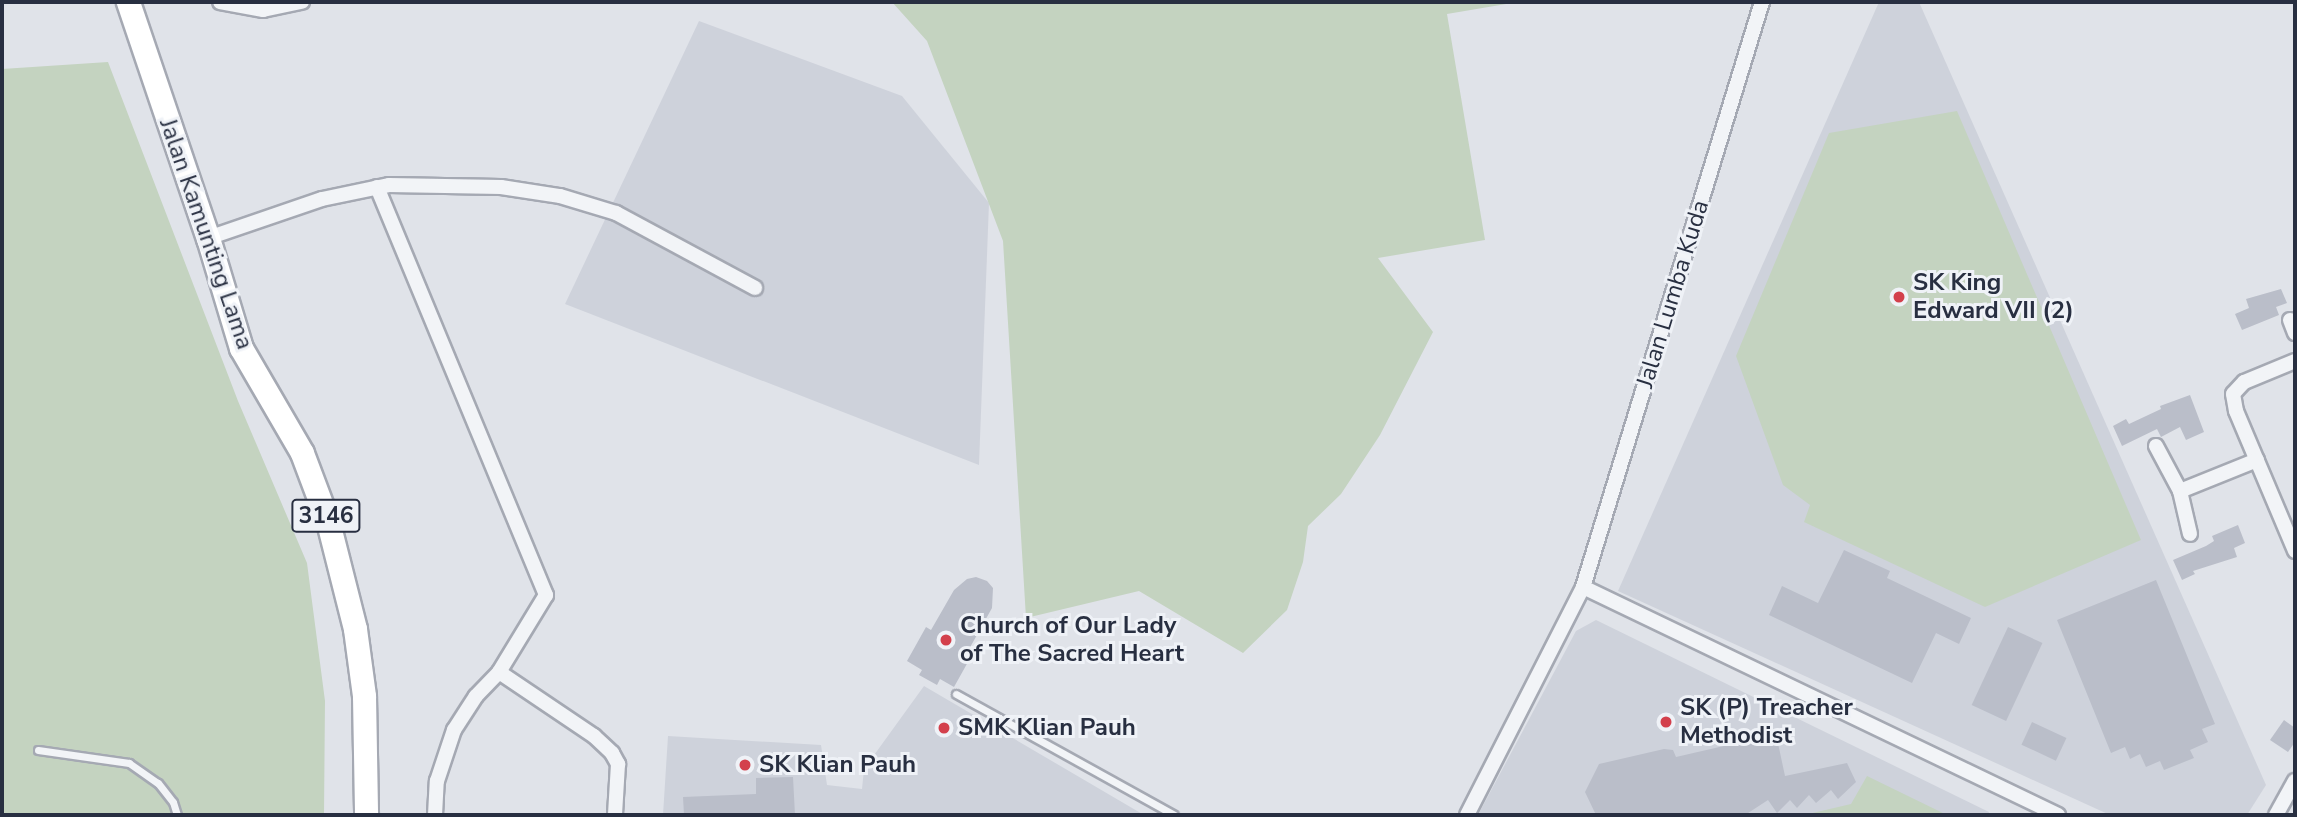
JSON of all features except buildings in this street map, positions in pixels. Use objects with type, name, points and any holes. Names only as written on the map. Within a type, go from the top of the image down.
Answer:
[{"type":"main road","name":"Jalan Kamunting Lama","points":[[127,6],[208,238],[241,348],[302,453],[328,522],[355,629],[364,696],[366,815]]},
{"type":"street","points":[[220,2],[264,10],[302,2]]},
{"type":"street","name":"Jalan Lumba Kuda","points":[[1467,815],[1583,587],[1762,2]]},
{"type":"street","points":[[208,238],[322,199],[377,187],[501,187],[560,196],[616,213],[755,288]]},
{"type":"street","points":[[377,187],[546,595],[499,671],[476,696],[454,730],[439,769],[435,815]]},
{"type":"street","points":[[2295,361],[2244,382],[2233,394],[2236,411],[2295,551]]},
{"type":"street","points":[[2156,446],[2180,491],[2190,534]]},
{"type":"street","points":[[2180,491],[2257,460]]},
{"type":"street","points":[[1583,587],[2058,815]]},
{"type":"street","points":[[499,671],[594,736],[612,753],[618,764],[615,815]]},
{"type":"street","points":[[2276,815],[2295,781]]},
{"type":"lane","points":[[956,694],[1174,815]]},
{"type":"lane","points":[[38,750],[129,764],[158,783],[173,802],[177,815]]},
{"type":"shaded area","name":"SK King Edward VII (2)","points":[[1879,2],[1919,2],[2266,785],[2247,815],[2110,815],[1618,591]]},
{"type":"shaded area","points":[[699,21],[902,96],[989,203],[979,465],[565,304]]},
{"type":"shaded area","name":"SK (P) Treacher Methodist","points":[[1596,620],[1989,812],[1988,815],[1478,815],[1576,631]]},
{"type":"shaded area","name":"SMK Klian Pauh","points":[[924,686],[1144,815],[663,815],[668,736],[821,745],[827,785],[862,789],[864,769]]},
{"type":"green space","points":[[892,2],[1518,2],[1447,14],[1485,240],[1378,258],[1433,332],[1380,435],[1341,494],[1308,526],[1303,562],[1287,610],[1243,653],[1139,591],[1026,618],[1003,241],[927,41]]},
{"type":"green space","points":[[108,62],[238,401],[307,563],[325,701],[324,815],[2,815],[2,69]]},
{"type":"green space","points":[[1957,111],[2141,540],[1985,607],[1804,522],[1810,505],[1783,485],[1736,356],[1829,133]]},
{"type":"green space","points":[[1867,776],[1947,815],[1804,815],[1851,804]]},
{"type":"place","name":"SK King Edward VII (2)","points":[[1899,297]]},
{"type":"place","name":"Church of Our Lady of The Sacred Heart","points":[[946,640]]},
{"type":"place","name":"SK (P) Treacher Methodist","points":[[1666,722]]},
{"type":"place","name":"SMK Klian Pauh","points":[[944,728]]},
{"type":"place","name":"SK Klian Pauh","points":[[745,765]]}]
